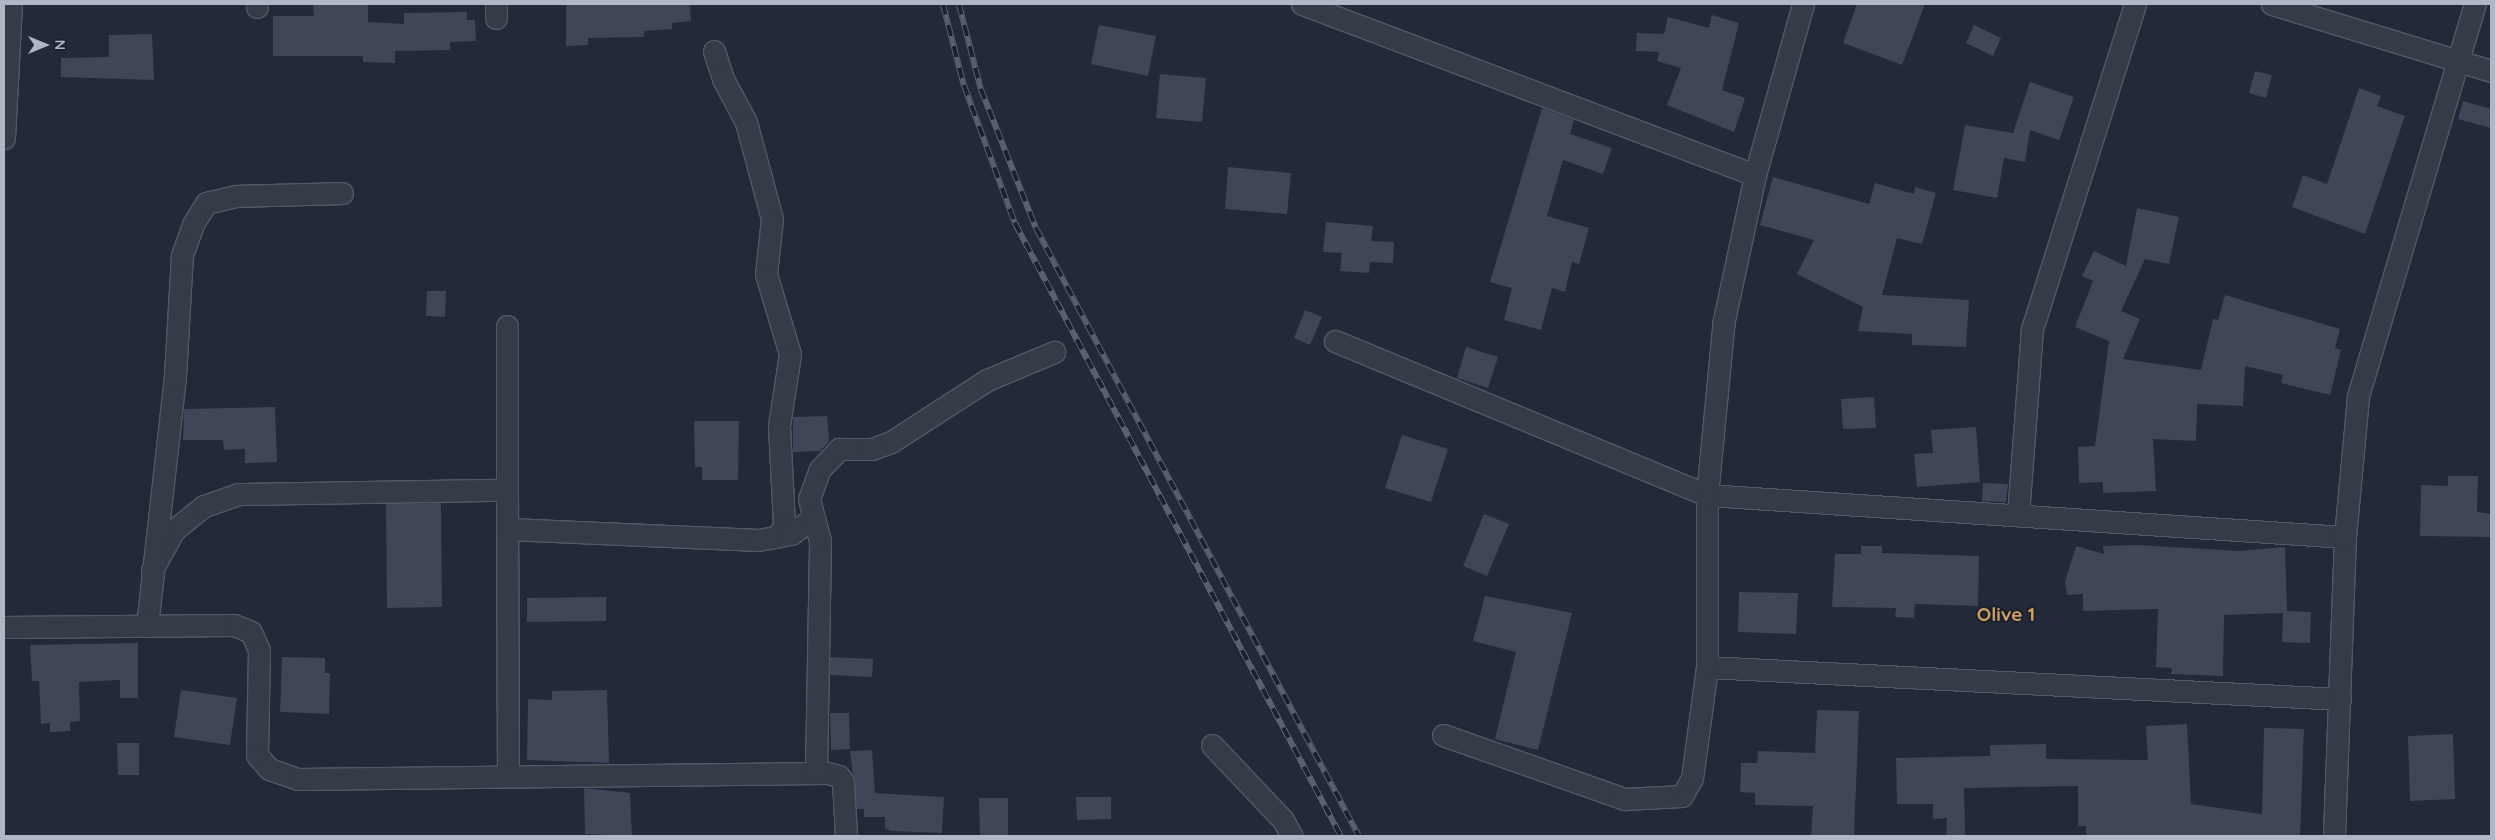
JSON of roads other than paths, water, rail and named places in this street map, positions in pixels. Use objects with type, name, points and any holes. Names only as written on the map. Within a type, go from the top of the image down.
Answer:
[{"type":"street","points":[[4,138],[11,4]]},
{"type":"street","points":[[1302,4],[1755,175]]},
{"type":"street","points":[[1443,735],[1625,799],[1682,796],[1692,778],[1707,667],[1707,495],[1724,320],[1755,175],[1803,4]]},
{"type":"street","points":[[2018,515],[2032,329],[2135,4]]},
{"type":"street","points":[[2272,4],[2491,71]]},
{"type":"street","points":[[2334,836],[2346,537],[2358,396],[2455,60],[2475,4]]},
{"type":"street","points":[[714,51],[723,79],[746,122],[772,219],[766,274],[790,354],[778,426],[784,525],[778,538]]},
{"type":"street","points":[[147,626],[175,376],[182,255],[193,224],[206,203],[236,196],[342,193]]},
{"type":"street","points":[[507,326],[507,490],[509,529],[508,774]]},
{"type":"street","points":[[1335,341],[1707,495],[2346,537]]},
{"type":"street","points":[[816,773],[820,541],[812,519],[811,487],[839,449],[872,449],[891,442],[987,380],[1054,352]]},
{"type":"street","points":[[152,570],[174,530],[204,506],[238,494],[507,490]]},
{"type":"street","points":[[509,529],[778,538],[812,519]]},
{"type":"street","points":[[4,627],[234,625],[251,632],[259,650],[257,755],[282,775],[298,779],[508,774],[816,773],[839,776],[844,782],[846,836]]},
{"type":"street","points":[[1707,667],[2340,698]]},
{"type":"street","points":[[1212,745],[1283,820],[1292,836]]},
{"type":"railway","points":[[943,4],[964,85],[1015,223],[1341,836]]},
{"type":"railway","points":[[959,4],[981,89],[1036,228],[1359,836]]},
{"type":"district","name":"Olive 1","points":[[2006,615]]}]
